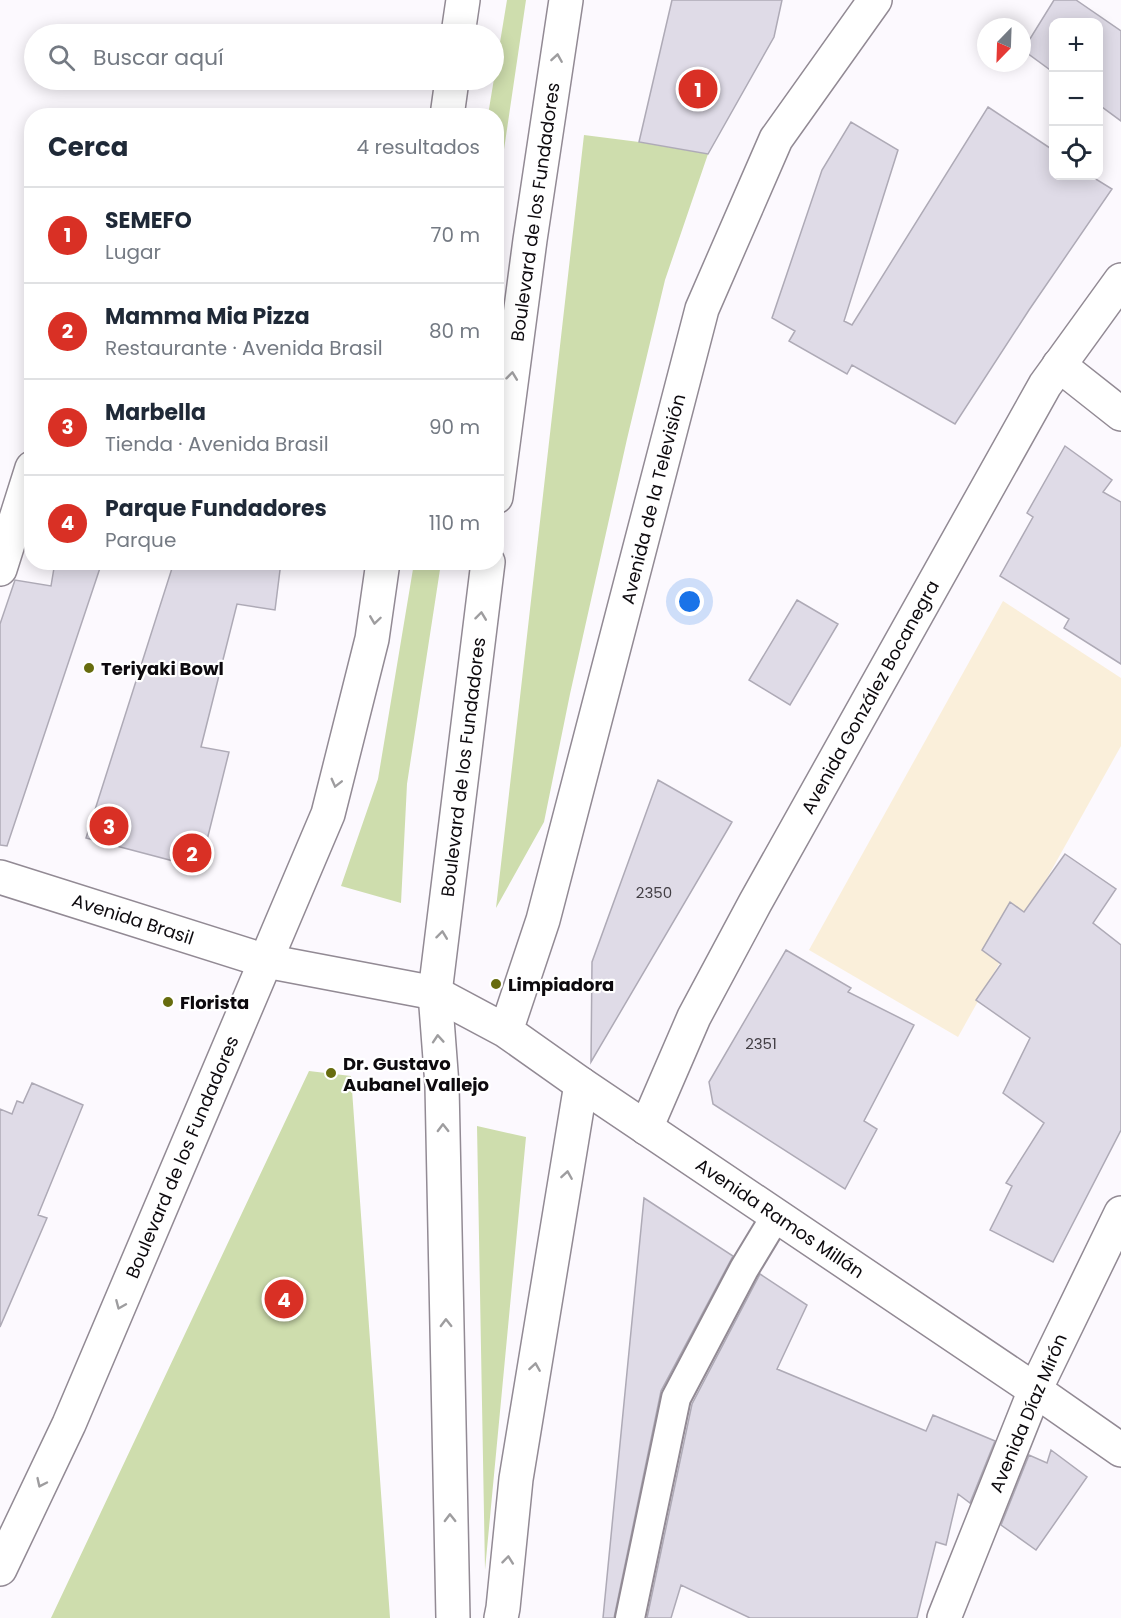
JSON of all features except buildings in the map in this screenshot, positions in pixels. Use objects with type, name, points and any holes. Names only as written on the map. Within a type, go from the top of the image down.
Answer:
[{"type":"main road","points":[[459,24],[463,0]]},
{"type":"main road","name":"Boulevard de los Fundadores","points":[[504,436],[530,240],[566,0]]},
{"type":"main road","name":"Avenida de la Televisión","points":[[506,1031],[543,920],[702,309],[776,139],[875,0]]},
{"type":"main road","points":[[448,108],[451,90]]},
{"type":"main road","name":"Avenida González Bocanegra","points":[[646,1128],[694,1017],[755,903],[1045,385],[1121,280]]},
{"type":"main road","points":[[1059,365],[1121,414]]},
{"type":"main road","points":[[0,569],[24,493]]},
{"type":"main road","name":"Boulevard de los Fundadores","points":[[0,1569],[69,1424],[328,814],[372,639],[382,570]]},
{"type":"main road","name":"Boulevard de los Fundadores","points":[[453,1618],[442,1085],[435,993],[487,570]]},
{"type":"main road","name":"Avenida Brasil","points":[[0,877],[266,961],[435,993]]},
{"type":"main road","name":"Avenida Ramos Millán","points":[[435,993],[506,1031],[1121,1450]]},
{"type":"main road","points":[[501,1618],[504,1608],[516,1479],[581,1084]]},
{"type":"main road","name":"Avenida Díaz Mirón","points":[[944,1618],[1035,1390],[1121,1212]]},
{"type":"lane","points":[[630,1618],[676,1398],[744,1269],[776,1216]]},
{"type":"shaded area","points":[[1003,601],[1121,678],[1121,746],[958,1037],[809,950]]},
{"type":"green space","points":[[507,0],[526,0],[504,149],[504,108],[489,108],[492,90],[504,90],[503,24]]},
{"type":"green space","points":[[584,135],[708,154],[665,280],[570,694],[544,822],[496,908]]},
{"type":"green space","points":[[413,570],[440,570],[407,784],[401,903],[341,886],[378,779]]},
{"type":"green space","points":[[309,1071],[351,1076],[390,1618],[51,1618]]},
{"type":"green space","points":[[477,1126],[526,1137],[485,1570]]},
{"type":"place","name":"SEMEFO","points":[[698,89]]},
{"type":"place","name":"Teriyaki Bowl","points":[[89,668]]},
{"type":"place","name":"Marbella","points":[[109,826]]},
{"type":"place","name":"Mamma Mia Pizza","points":[[192,853]]},
{"type":"place","name":"Limpiadora","points":[[496,984]]},
{"type":"place","name":"Florista","points":[[168,1002]]},
{"type":"place","name":"Dr. Gustavo Aubanel Vallejo","points":[[331,1073]]},
{"type":"place","name":"Parque Fundadores","points":[[284,1299]]}]
